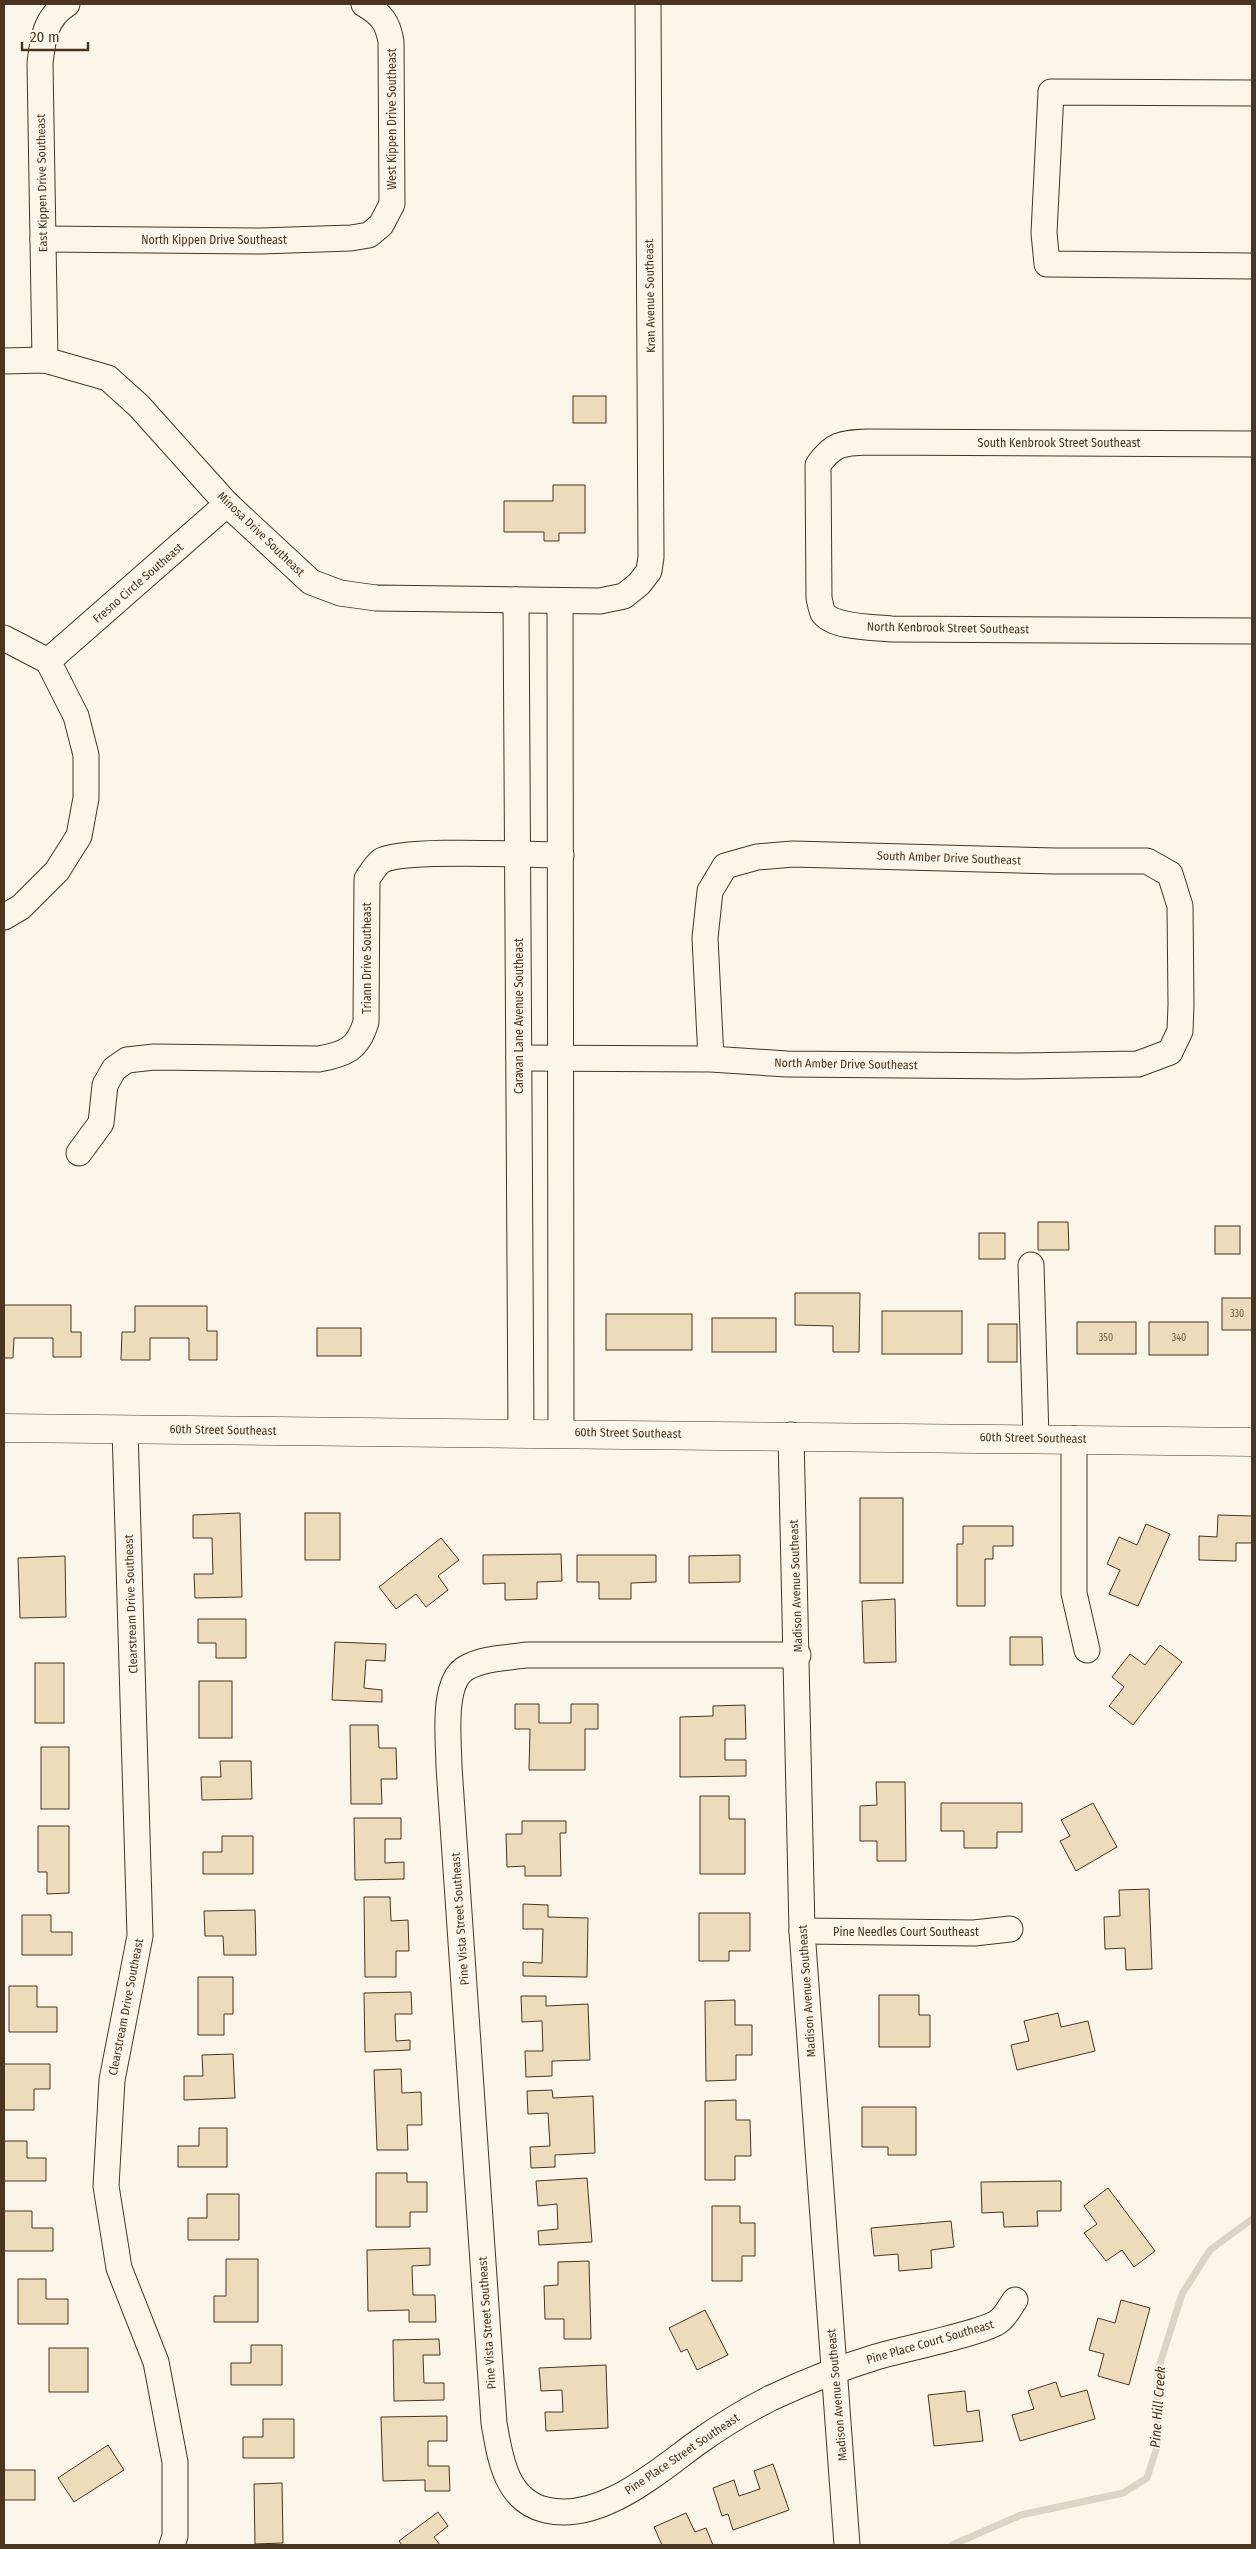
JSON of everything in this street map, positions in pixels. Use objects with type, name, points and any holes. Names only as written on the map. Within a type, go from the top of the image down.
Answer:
[{"type":"main road","name":"60th Street Southeast","points":[[4,1428],[791,1435],[1252,1442]]},
{"type":"street","name":"Kran Avenue Southeast","points":[[639,584],[648,571],[652,523],[648,4]]},
{"type":"street","name":"East Kippen Drive Southeast","points":[[45,360],[40,62],[44,31],[62,7]]},
{"type":"street","name":"West Kippen Drive Southeast","points":[[372,8],[389,26],[392,42],[392,204],[381,226]]},
{"type":"street","points":[[1252,93],[1051,92],[1044,233],[1047,264],[1252,266]]},
{"type":"street","name":"North Kippen Drive Southeast","points":[[44,239],[261,241],[351,238],[369,235],[381,226]]},
{"type":"street","name":"Minosa Drive Southeast","points":[[4,361],[45,360],[75,367],[108,378],[139,406],[228,504],[310,582],[340,593],[376,598],[600,601],[624,596],[639,584]]},
{"type":"street","name":"South Kenbrook Street Southeast","points":[[867,442],[1252,444]]},
{"type":"street","name":"North Kenbrook Street Southeast","points":[[867,442],[846,443],[830,449],[818,465],[819,598],[822,612],[830,620],[848,625],[891,629],[1252,631]]},
{"type":"street","name":"Fresno Circle Southeast","points":[[48,661],[228,504]]},
{"type":"street","name":"Caravan Lane Avenue Southeast","points":[[516,600],[521,1432]]},
{"type":"street","points":[[560,601],[561,1433]]},
{"type":"street","points":[[4,638],[48,661],[76,716],[86,755],[86,798],[79,836],[57,870],[21,907],[4,917]]},
{"type":"street","name":"Triann Drive Southeast","points":[[80,1153],[101,1123],[105,1085],[114,1070],[126,1060],[154,1057],[320,1059],[339,1055],[352,1048],[362,1036],[366,1022],[367,879],[372,870],[382,861],[418,854],[561,856]]},
{"type":"street","name":"South Amber Drive Southeast","points":[[711,1059],[705,938],[710,891],[725,866],[757,857],[793,854],[1056,861],[1148,861],[1170,874],[1180,906],[1180,1031],[1170,1052]]},
{"type":"street","name":"North Amber Drive Southeast","points":[[519,1058],[711,1059],[786,1064],[1020,1066],[1138,1064],[1170,1052]]},
{"type":"street","points":[[1031,1265],[1036,1438]]},
{"type":"street","name":"Clearstream Drive Southeast","points":[[126,1429],[140,1936],[112,2080],[106,2186],[119,2268],[156,2362],[175,2462],[175,2536],[172,2545]]},
{"type":"street","name":"Madison Avenue Southeast","points":[[791,1435],[798,1655],[802,1931],[847,2545]]},
{"type":"street","points":[[1074,1439],[1074,1593],[1087,1650]]},
{"type":"street","name":"Pine Vista Street Southeast","points":[[524,2501],[510,2484],[501,2460],[494,2423],[449,1767],[450,1691],[464,1669],[486,1660],[526,1655],[798,1655]]},
{"type":"street","name":"Pine Needles Court Southeast","points":[[802,1931],[974,1933],[1010,1929]]},
{"type":"street","name":"Pine Place Court Southeast","points":[[834,2371],[876,2357],[965,2334],[999,2322],[1015,2300]]},
{"type":"street","name":"Pine Place Street Southeast","points":[[524,2501],[546,2510],[573,2512],[622,2495],[650,2478],[746,2410],[796,2386],[834,2371]]},
{"type":"building","points":[[573,396],[606,396],[606,423],[573,423]]},
{"type":"building","points":[[553,485],[585,485],[585,533],[559,533],[559,541],[544,541],[544,532],[504,532],[504,501],[553,501]]},
{"type":"building","points":[[1038,1222],[1068,1222],[1069,1250],[1038,1250]]},
{"type":"building","points":[[1215,1226],[1240,1226],[1240,1254],[1215,1254]]},
{"type":"building","points":[[979,1233],[1005,1233],[1005,1259],[979,1259]]},
{"type":"building","points":[[795,1293],[860,1293],[859,1352],[833,1352],[833,1326],[795,1325]]},
{"type":"building","points":[[1222,1298],[1252,1298],[1252,1330],[1222,1330]]},
{"type":"building","points":[[4,1305],[71,1305],[71,1332],[81,1332],[81,1357],[53,1357],[53,1338],[14,1338],[13,1358],[4,1358]]},
{"type":"building","points":[[135,1306],[207,1306],[207,1331],[217,1331],[217,1360],[189,1360],[189,1338],[150,1338],[150,1360],[121,1360],[122,1332],[135,1332]]},
{"type":"building","points":[[882,1311],[962,1311],[962,1354],[882,1354]]},
{"type":"building","points":[[606,1314],[692,1314],[692,1350],[606,1350]]},
{"type":"building","points":[[712,1318],[776,1318],[776,1352],[712,1352]]},
{"type":"building","points":[[1077,1322],[1136,1322],[1136,1354],[1077,1354]]},
{"type":"building","points":[[1149,1322],[1208,1322],[1208,1355],[1149,1355]]},
{"type":"building","points":[[988,1324],[1017,1324],[1017,1362],[988,1362]]},
{"type":"building","points":[[317,1328],[361,1328],[361,1356],[317,1356]]},
{"type":"building","points":[[860,1498],[903,1498],[903,1583],[860,1583]]},
{"type":"building","points":[[240,1513],[242,1597],[195,1598],[194,1574],[213,1574],[212,1538],[193,1538],[193,1515]]},
{"type":"building","points":[[305,1513],[340,1513],[340,1560],[305,1560]]},
{"type":"building","points":[[1218,1515],[1252,1516],[1252,1543],[1236,1543],[1236,1561],[1199,1560],[1199,1536],[1217,1537]]},
{"type":"building","points":[[1146,1524],[1170,1534],[1138,1606],[1109,1594],[1120,1570],[1107,1564],[1119,1537],[1137,1545]]},
{"type":"building","points":[[963,1526],[1013,1526],[1013,1546],[993,1546],[993,1559],[985,1559],[985,1606],[957,1606],[957,1544],[963,1544]]},
{"type":"building","points":[[441,1538],[459,1560],[438,1576],[448,1590],[426,1607],[416,1594],[396,1609],[379,1587]]},
{"type":"building","points":[[561,1554],[562,1581],[537,1582],[537,1599],[505,1600],[505,1583],[483,1584],[483,1555]]},
{"type":"building","points":[[577,1555],[656,1555],[656,1582],[631,1583],[631,1599],[599,1599],[599,1582],[577,1582]]},
{"type":"building","points":[[740,1555],[740,1582],[689,1583],[689,1556]]},
{"type":"building","points":[[65,1556],[66,1617],[20,1618],[18,1558]]},
{"type":"building","points":[[895,1599],[896,1662],[864,1663],[862,1601]]},
{"type":"building","points":[[198,1619],[246,1619],[246,1658],[216,1658],[216,1643],[198,1643]]},
{"type":"building","points":[[1010,1637],[1042,1637],[1043,1665],[1010,1665]]},
{"type":"building","points":[[335,1642],[386,1644],[385,1661],[366,1660],[364,1688],[382,1690],[382,1702],[332,1700]]},
{"type":"building","points":[[1160,1645],[1182,1662],[1133,1725],[1109,1706],[1124,1687],[1112,1677],[1130,1654],[1145,1665]]},
{"type":"building","points":[[35,1663],[64,1663],[64,1723],[35,1723]]},
{"type":"building","points":[[199,1681],[232,1681],[232,1738],[199,1738]]},
{"type":"building","points":[[515,1704],[539,1704],[539,1723],[571,1723],[571,1704],[598,1704],[598,1729],[585,1729],[585,1770],[529,1770],[530,1729],[515,1729]]},
{"type":"building","points":[[745,1705],[746,1739],[725,1739],[725,1760],[746,1760],[746,1776],[680,1777],[680,1717],[713,1716],[713,1706]]},
{"type":"building","points":[[350,1725],[378,1725],[379,1748],[396,1748],[397,1779],[381,1779],[382,1804],[351,1804]]},
{"type":"building","points":[[41,1747],[69,1747],[69,1809],[41,1809]]},
{"type":"building","points":[[220,1761],[251,1761],[252,1799],[202,1800],[201,1777],[221,1777]]},
{"type":"building","points":[[876,1782],[905,1782],[906,1861],[877,1861],[877,1841],[860,1841],[860,1806],[877,1805]]},
{"type":"building","points":[[700,1796],[729,1796],[729,1819],[745,1819],[745,1874],[700,1874]]},
{"type":"building","points":[[941,1803],[1022,1803],[1022,1832],[997,1832],[997,1848],[964,1848],[964,1831],[941,1831]]},
{"type":"building","points":[[1093,1803],[1117,1847],[1076,1871],[1060,1841],[1070,1836],[1061,1820]]},
{"type":"building","points":[[354,1818],[401,1818],[401,1839],[385,1839],[385,1863],[404,1862],[404,1879],[355,1880]]},
{"type":"building","points":[[522,1821],[566,1821],[566,1833],[560,1833],[561,1876],[525,1876],[525,1866],[507,1867],[506,1834],[522,1834]]},
{"type":"building","points":[[38,1826],[69,1826],[69,1893],[47,1894],[47,1872],[38,1872]]},
{"type":"building","points":[[222,1836],[253,1836],[253,1874],[203,1874],[203,1852],[222,1852]]},
{"type":"building","points":[[1149,1889],[1152,1969],[1126,1970],[1125,1948],[1105,1949],[1104,1917],[1120,1916],[1119,1890]]},
{"type":"building","points":[[364,1897],[390,1897],[391,1921],[408,1920],[409,1951],[396,1951],[396,1977],[365,1977]]},
{"type":"building","points":[[523,1904],[548,1905],[548,1917],[588,1918],[587,1977],[523,1976],[523,1962],[542,1963],[543,1929],[523,1929]]},
{"type":"building","points":[[255,1910],[256,1955],[224,1955],[223,1936],[205,1936],[204,1911]]},
{"type":"building","points":[[699,1913],[750,1913],[750,1951],[729,1951],[729,1961],[699,1961]]},
{"type":"building","points":[[22,1915],[51,1915],[51,1932],[72,1932],[72,1955],[22,1955]]},
{"type":"building","points":[[198,1977],[233,1977],[233,2014],[224,2014],[224,2035],[198,2035]]},
{"type":"building","points":[[9,1986],[37,1986],[37,2007],[57,2007],[57,2032],[9,2032]]},
{"type":"building","points":[[411,1992],[412,2014],[395,2014],[396,2041],[410,2040],[410,2050],[365,2052],[364,1993]]},
{"type":"building","points":[[879,1995],[919,1995],[919,2015],[930,2015],[930,2047],[879,2047]]},
{"type":"building","points":[[521,1996],[546,1996],[546,2006],[588,2004],[590,2060],[552,2061],[552,2076],[526,2077],[525,2051],[543,2051],[542,2021],[522,2022]]},
{"type":"building","points":[[735,2000],[735,2025],[752,2025],[752,2055],[736,2055],[736,2080],[706,2081],[705,2001]]},
{"type":"building","points":[[1058,2013],[1061,2027],[1088,2021],[1095,2051],[1017,2070],[1011,2045],[1029,2041],[1024,2021]]},
{"type":"building","points":[[233,2054],[235,2098],[184,2100],[184,2076],[203,2076],[202,2055]]},
{"type":"building","points":[[4,2064],[50,2064],[50,2089],[34,2089],[34,2110],[4,2110]]},
{"type":"building","points":[[401,2069],[402,2093],[421,2092],[422,2125],[407,2125],[408,2150],[377,2150],[374,2070]]},
{"type":"building","points":[[552,2090],[553,2098],[593,2096],[595,2153],[555,2155],[555,2167],[531,2168],[530,2147],[550,2146],[548,2113],[528,2114],[527,2091]]},
{"type":"building","points":[[736,2100],[736,2120],[750,2120],[751,2156],[735,2156],[735,2180],[705,2180],[705,2101]]},
{"type":"building","points":[[862,2107],[916,2107],[916,2155],[888,2155],[888,2147],[862,2147]]},
{"type":"building","points":[[199,2128],[227,2128],[227,2167],[178,2167],[178,2146],[199,2146]]},
{"type":"building","points":[[4,2141],[27,2141],[27,2158],[46,2158],[46,2181],[4,2181]]},
{"type":"building","points":[[376,2173],[407,2173],[407,2182],[427,2182],[427,2212],[410,2212],[410,2227],[376,2227]]},
{"type":"building","points":[[587,2178],[592,2242],[539,2245],[538,2231],[558,2229],[557,2204],[538,2206],[536,2181]]},
{"type":"building","points":[[1061,2181],[1061,2211],[1037,2211],[1038,2226],[1004,2227],[1003,2212],[982,2213],[981,2182]]},
{"type":"building","points":[[1108,2188],[1155,2251],[1134,2267],[1122,2250],[1106,2261],[1084,2233],[1097,2224],[1084,2206]]},
{"type":"building","points":[[207,2194],[239,2194],[239,2240],[188,2240],[188,2218],[207,2218]]},
{"type":"building","points":[[712,2206],[740,2206],[740,2223],[755,2223],[755,2256],[742,2256],[742,2281],[712,2281]]},
{"type":"building","points":[[4,2211],[32,2211],[32,2228],[53,2228],[53,2251],[4,2251]]},
{"type":"building","points":[[951,2221],[954,2247],[931,2250],[932,2268],[899,2271],[898,2254],[874,2256],[871,2228]]},
{"type":"building","points":[[430,2248],[430,2265],[412,2266],[413,2295],[435,2295],[436,2322],[409,2322],[409,2310],[368,2311],[367,2250]]},
{"type":"building","points":[[226,2259],[258,2259],[258,2322],[214,2322],[214,2296],[226,2296]]},
{"type":"building","points":[[589,2261],[591,2339],[564,2339],[564,2319],[545,2319],[544,2286],[558,2285],[558,2262]]},
{"type":"building","points":[[18,2279],[46,2279],[46,2299],[68,2299],[68,2324],[18,2324]]},
{"type":"building","points":[[1121,2300],[1150,2308],[1129,2385],[1098,2376],[1104,2354],[1089,2350],[1098,2318],[1115,2323]]},
{"type":"building","points":[[705,2310],[728,2355],[697,2370],[687,2349],[681,2352],[669,2328]]},
{"type":"building","points":[[439,2339],[440,2355],[423,2355],[424,2383],[444,2383],[444,2400],[394,2401],[393,2340]]},
{"type":"building","points":[[251,2345],[282,2345],[282,2385],[231,2385],[231,2363],[251,2363]]},
{"type":"building","points":[[49,2348],[88,2348],[88,2392],[49,2392]]},
{"type":"building","points":[[606,2365],[608,2428],[546,2431],[545,2412],[563,2412],[562,2390],[541,2391],[539,2368]]},
{"type":"building","points":[[1056,2382],[1061,2397],[1087,2390],[1095,2419],[1020,2441],[1012,2415],[1034,2409],[1028,2391]]},
{"type":"building","points":[[965,2391],[967,2412],[979,2410],[983,2441],[934,2446],[928,2395]]},
{"type":"building","points":[[447,2416],[447,2441],[428,2441],[428,2466],[449,2466],[450,2491],[425,2491],[425,2480],[383,2481],[381,2417]]},
{"type":"building","points":[[263,2419],[294,2419],[294,2458],[243,2458],[243,2437],[263,2437]]},
{"type":"building","points":[[108,2445],[124,2470],[74,2502],[58,2478]]},
{"type":"building","points":[[773,2464],[789,2510],[733,2530],[728,2514],[722,2516],[713,2488],[734,2480],[739,2496],[760,2489],[754,2471]]},
{"type":"building","points":[[4,2470],[35,2470],[35,2500],[4,2500]]},
{"type":"building","points":[[282,2483],[283,2543],[255,2544],[254,2484]]},
{"type":"building","points":[[438,2512],[448,2526],[434,2537],[440,2545],[402,2545],[399,2541]]},
{"type":"building","points":[[686,2513],[695,2532],[706,2528],[713,2545],[662,2545],[654,2527]]},
{"type":"waterway","name":"Pine Hill Creek","points":[[952,2545],[1021,2515],[1123,2493],[1147,2478],[1157,2447],[1158,2370],[1182,2294],[1210,2250],[1252,2219]]}]
